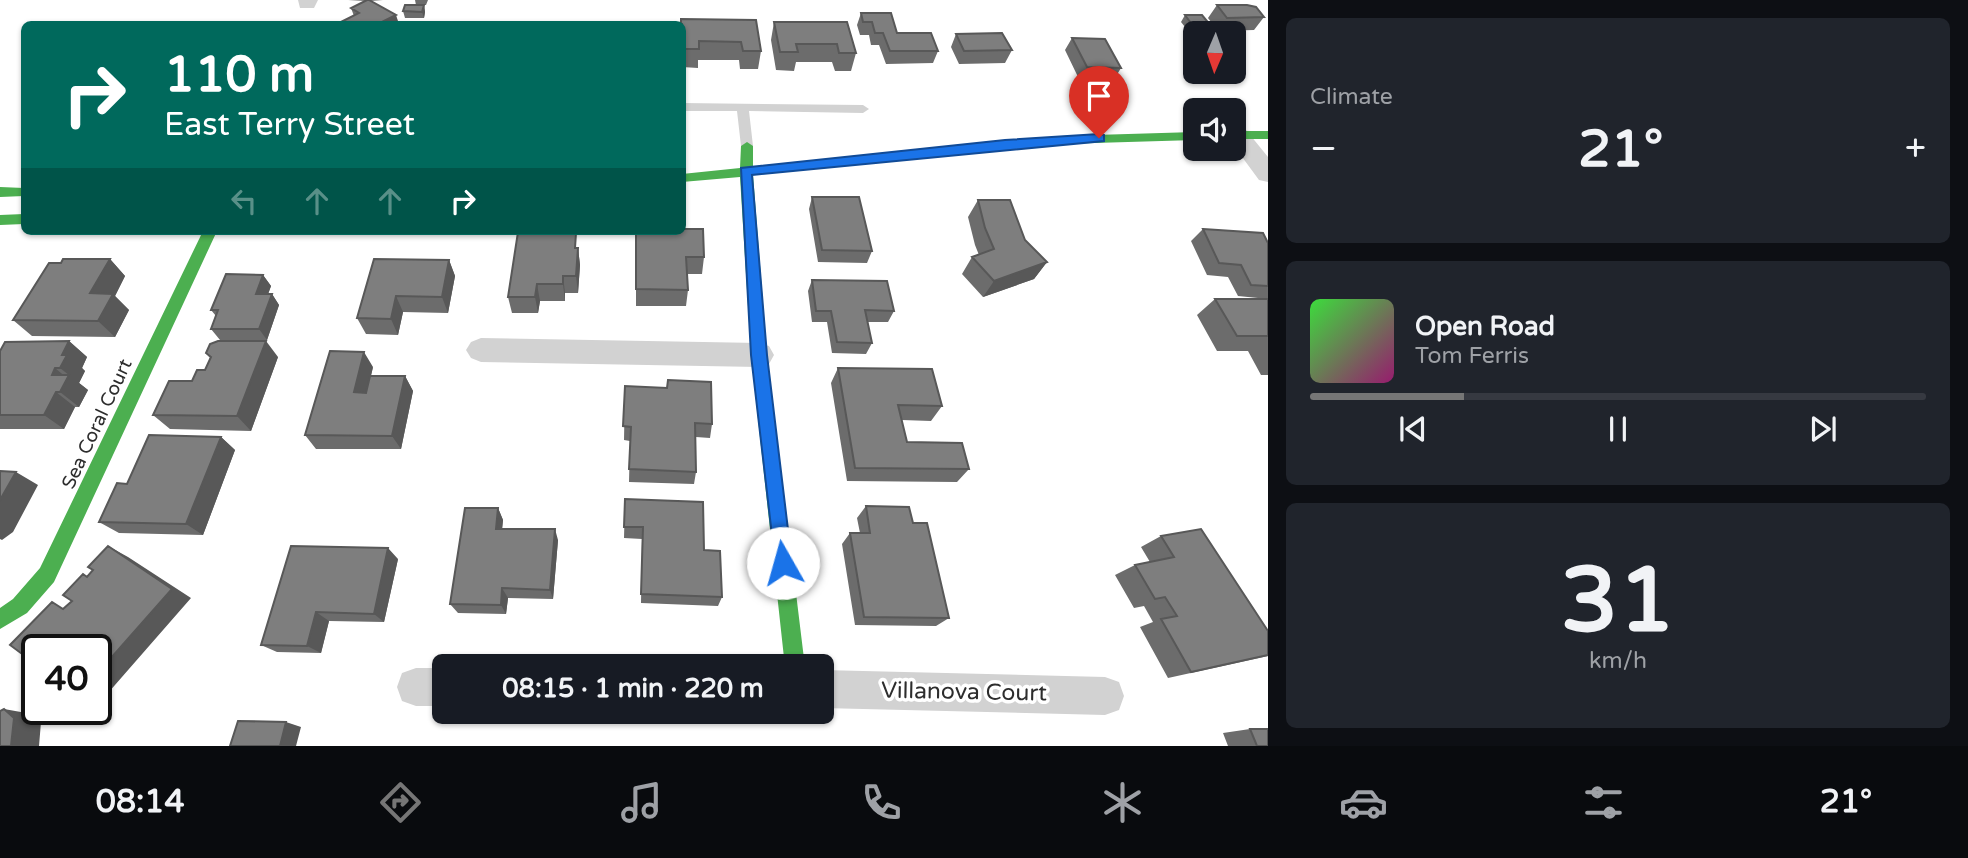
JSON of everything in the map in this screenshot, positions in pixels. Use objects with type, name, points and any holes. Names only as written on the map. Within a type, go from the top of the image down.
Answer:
[{"type":"street","points":[[1246,134],[1268,135]]},
{"type":"street","points":[[686,178],[1050,141],[1183,136]]},
{"type":"street","points":[[747,146],[746,171],[759,355],[794,654]]},
{"type":"street","points":[[1246,147],[1268,174]]},
{"type":"street","points":[[0,192],[21,192]]},
{"type":"street","points":[[0,220],[21,219]]},
{"type":"street","name":"Sea Coral Court","points":[[0,619],[20,606],[47,575],[208,235]]},
{"type":"street","points":[[481,350],[759,355]]},
{"type":"street","name":"Villanova Court","points":[[834,689],[1105,695]]},
{"type":"lane","points":[[686,107],[863,109]]},
{"type":"lane","points":[[742,107],[747,146]]},
{"type":"building","points":[[369,0],[396,15],[384,21],[343,21],[359,13],[351,8]]},
{"type":"building","points":[[405,5],[424,5],[422,12],[403,11]]},
{"type":"building","points":[[1217,5],[1256,7],[1264,17],[1227,18]]},
{"type":"building","points":[[861,13],[891,13],[897,33],[931,33],[938,51],[890,51],[883,33],[875,33],[872,22],[863,22]]},
{"type":"building","points":[[1185,15],[1202,15],[1207,21],[1189,21]]},
{"type":"building","points":[[756,20],[761,51],[743,51],[741,42],[699,41],[699,49],[686,49],[686,21],[681,21]]},
{"type":"building","points":[[774,22],[847,22],[856,53],[839,53],[837,44],[796,44],[798,52],[780,52]]},
{"type":"building","points":[[1002,33],[1012,50],[964,51],[956,34]]},
{"type":"building","points":[[1072,38],[1105,39],[1121,68],[1087,67]]},
{"type":"building","points":[[812,197],[859,197],[872,251],[822,250]]},
{"type":"building","points":[[978,200],[1010,200],[1025,240],[1047,262],[994,281],[972,257],[994,249]]},
{"type":"building","points":[[686,229],[703,229],[704,257],[686,257],[688,290],[636,289],[636,235],[686,235]]},
{"type":"building","points":[[1203,229],[1263,233],[1268,243],[1268,286],[1251,285],[1241,265],[1219,263]]},
{"type":"building","points":[[518,235],[576,235],[576,276],[563,276],[563,284],[537,284],[535,297],[508,297]]},
{"type":"building","points":[[63,259],[110,259],[90,293],[113,294],[98,321],[13,320],[49,263],[61,263]]},
{"type":"building","points":[[374,259],[449,260],[442,297],[396,296],[391,319],[357,318]]},
{"type":"building","points":[[226,274],[263,275],[256,294],[272,294],[259,329],[211,329],[218,310],[211,310]]},
{"type":"building","points":[[812,280],[887,281],[894,311],[865,310],[872,343],[837,342],[831,311],[816,311]]},
{"type":"building","points":[[1215,299],[1268,299],[1268,336],[1237,336]]},
{"type":"building","points":[[69,341],[62,355],[67,355],[60,368],[55,368],[52,375],[69,375],[44,415],[0,415],[0,351],[5,342]]},
{"type":"building","points":[[218,341],[266,341],[237,416],[153,415],[169,381],[192,381],[197,370],[205,370],[211,357],[206,353],[210,344]]},
{"type":"building","points":[[330,351],[364,352],[354,392],[366,393],[370,376],[405,376],[392,436],[305,435]]},
{"type":"building","points":[[838,368],[932,369],[942,406],[898,405],[907,442],[962,443],[969,469],[855,468]]},
{"type":"building","points":[[668,380],[711,382],[712,424],[695,423],[696,472],[629,469],[631,427],[623,426],[625,386],[667,388]]},
{"type":"building","points":[[149,435],[221,437],[186,524],[99,522],[117,483],[127,484]]},
{"type":"building","points":[[0,471],[16,472],[0,500]]},
{"type":"building","points":[[625,499],[703,502],[704,550],[720,551],[722,597],[641,594],[643,527],[624,527]]},
{"type":"building","points":[[866,506],[909,507],[913,523],[927,523],[949,618],[864,617],[850,533],[870,533]]},
{"type":"building","points":[[465,508],[498,508],[496,529],[555,529],[550,590],[502,588],[501,605],[450,604]]},
{"type":"building","points":[[1201,529],[1268,631],[1268,655],[1191,672],[1161,619],[1177,616],[1165,597],[1155,599],[1135,565],[1174,557],[1161,536]]},
{"type":"building","points":[[108,546],[172,589],[112,657],[112,634],[21,634],[21,653],[10,645],[52,602],[63,609],[72,601],[63,595],[83,574],[87,577],[93,570],[88,567]]},
{"type":"building","points":[[291,546],[388,548],[374,614],[316,612],[307,646],[261,645]]},
{"type":"building","points":[[4,709],[14,718],[11,746],[0,746],[0,711]]},
{"type":"building","points":[[238,721],[286,722],[280,746],[230,746]]},
{"type":"building","points":[[1250,729],[1268,729],[1268,746],[1257,746]]},
{"type":"traffic: fast","points":[[1246,135],[1268,135]]},
{"type":"traffic: fast","points":[[686,178],[1061,140],[1183,136]]},
{"type":"traffic: fast","points":[[747,146],[746,171],[759,355],[794,654]]},
{"type":"traffic: fast","points":[[0,192],[21,192]]},
{"type":"traffic: fast","points":[[0,220],[21,219]]},
{"type":"traffic: fast","points":[[0,619],[20,606],[47,575],[208,235]]},
{"type":"route","points":[[783,563],[759,355],[746,171],[1099,138]]}]
